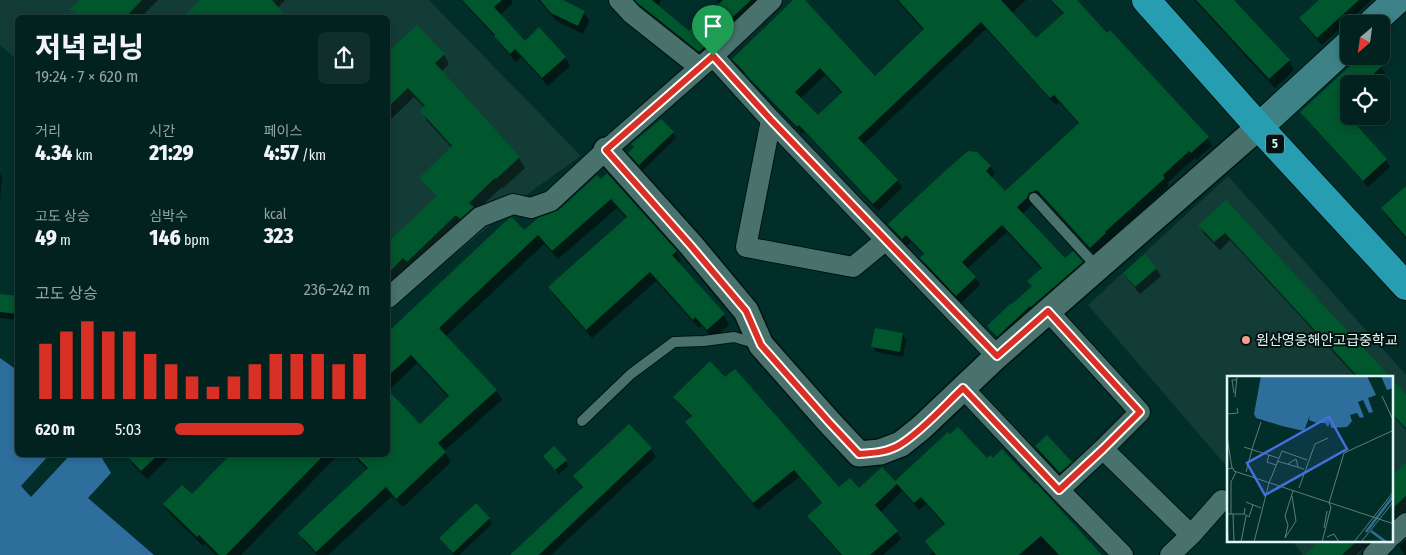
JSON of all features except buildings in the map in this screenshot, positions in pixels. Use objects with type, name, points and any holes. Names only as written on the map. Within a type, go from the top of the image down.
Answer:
[{"type":"highway","name":"5","points":[[1146,0],[1406,286]]},
{"type":"main road","points":[[1381,15],[1397,0]]},
{"type":"main road","points":[[1259,126],[1340,52]]},
{"type":"street","points":[[619,0],[632,14],[706,62],[771,120],[997,356]]},
{"type":"street","points":[[390,296],[480,217],[513,204],[531,208],[551,201],[772,0]]},
{"type":"street","points":[[771,120],[746,247],[853,268],[886,240]]},
{"type":"street","points":[[606,150],[746,311],[761,345],[859,454],[880,452],[900,444],[921,428],[997,356],[1259,126]]},
{"type":"street","points":[[1048,311],[1140,412],[1059,490]]},
{"type":"street","points":[[963,388],[1123,555]]},
{"type":"street","points":[[1103,449],[1191,535]]},
{"type":"street","points":[[1170,555],[1191,535],[1222,500]]},
{"type":"street","points":[[1394,534],[1406,523]]},
{"type":"street","points":[[1373,555],[1386,542]]},
{"type":"lane","points":[[1034,198],[1098,268]]},
{"type":"lane","points":[[582,421],[631,374],[674,342],[734,337],[761,345]]},
{"type":"shaded area","points":[[0,0],[429,0],[581,156],[533,190],[390,307],[390,15],[15,15],[15,58],[0,45]]},
{"type":"shaded area","name":"원산영웅해안고급중학교","points":[[1228,176],[1406,375],[1406,509],[1394,520],[1394,376],[1227,376],[1227,467],[1088,305]]},
{"type":"shaded area","points":[[1293,542],[1371,542],[1358,555],[1303,555]]},
{"type":"water","points":[[0,358],[15,369],[15,457],[47,457],[21,486],[31,497],[68,457],[101,457],[111,473],[88,498],[154,555],[0,555]]},
{"type":"place","name":"원산영웅해안고급중학교","points":[[1246,340]]},
{"type":"route","points":[[713,56],[771,120],[997,356],[1048,311],[1140,412],[1059,490],[963,388],[921,428],[900,444],[880,452],[859,454],[761,345],[746,311],[606,150],[713,56]]}]
